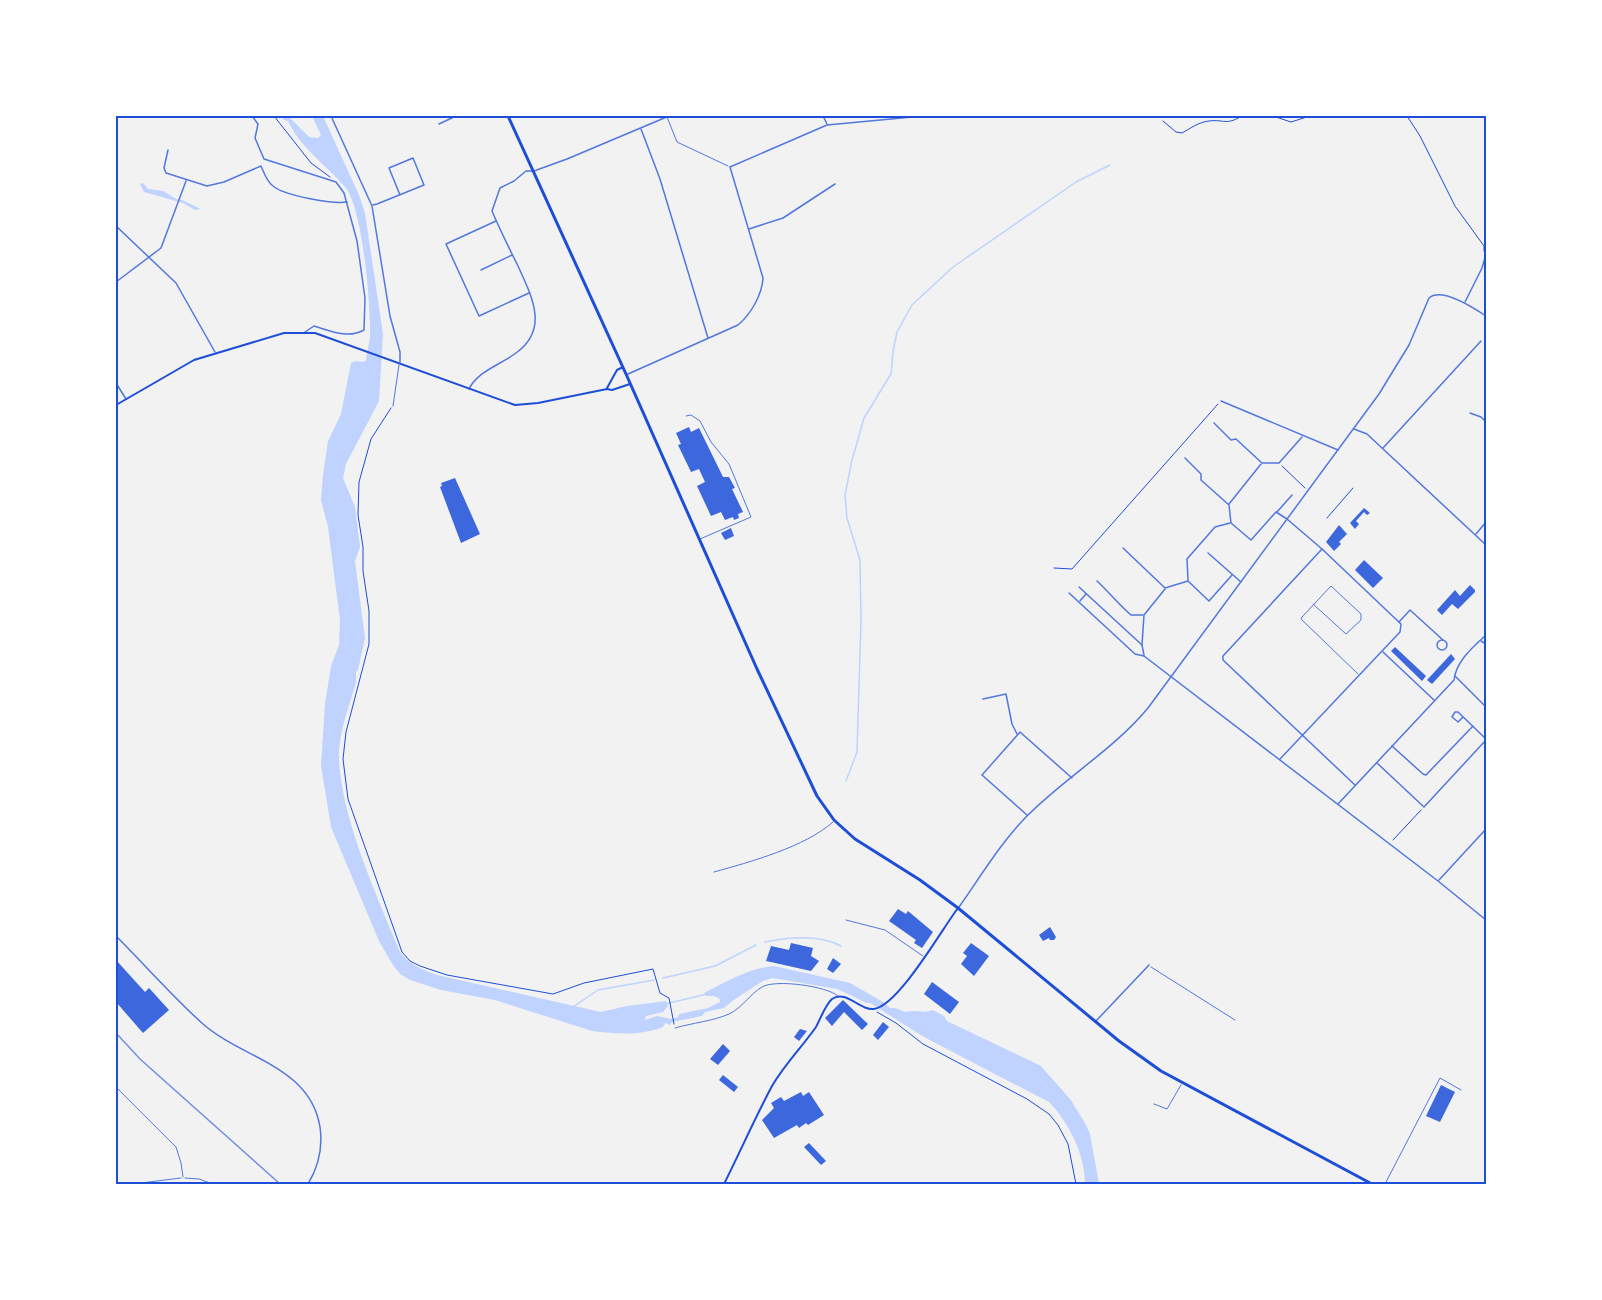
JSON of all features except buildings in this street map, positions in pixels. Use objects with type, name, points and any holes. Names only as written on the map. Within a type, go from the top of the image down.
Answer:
[{"type":"main road","points":[[508,116],[801,764],[826,810],[834,820],[855,838],[958,908],[1132,1051],[1182,1083],[1371,1185]]},
{"type":"main road","points":[[116,405],[194,360],[284,333],[305,332],[315,333],[469,390],[520,406],[607,389],[612,390],[630,384]]},
{"type":"main road","points":[[607,389],[617,370],[623,367]]},
{"type":"main road","points":[[724,1185],[772,1086],[816,1026],[830,1002],[838,996],[873,1009],[887,1003],[904,985],[958,908]]},
{"type":"street","points":[[168,150],[165,172],[207,186],[224,182],[261,166],[264,159],[255,138],[258,124],[252,116]]},
{"type":"street","points":[[331,116],[372,206],[390,316],[400,352],[400,363]]},
{"type":"street","points":[[439,124],[456,116]]},
{"type":"street","points":[[469,390],[474,378],[516,353],[530,336],[534,326],[535,314],[530,293],[492,209],[501,188],[526,171],[534,171],[668,116]]},
{"type":"street","points":[[823,116],[827,125]]},
{"type":"street","points":[[626,374],[738,325],[745,319],[760,293],[763,278],[730,167],[827,125],[923,116]]},
{"type":"street","points":[[640,128],[660,178],[709,339]]},
{"type":"street","points":[[372,206],[400,195],[424,185],[413,158],[389,168],[400,195]]},
{"type":"street","points":[[264,159],[336,183],[344,193],[357,241],[365,298],[366,326],[362,332],[343,335],[314,326],[305,332]]},
{"type":"street","points":[[261,166],[270,184],[279,190],[306,198],[347,202]]},
{"type":"street","points":[[116,282],[161,248],[186,180]]},
{"type":"street","points":[[748,229],[783,218],[835,184]]},
{"type":"street","points":[[496,221],[446,244],[479,316],[530,293]]},
{"type":"street","points":[[116,226],[176,283],[216,353]]},
{"type":"street","points":[[1465,303],[1482,268],[1486,254]]},
{"type":"street","points":[[481,270],[513,255]]},
{"type":"street","points":[[958,908],[1027,816],[1130,729],[1171,677],[1379,394],[1402,357],[1429,298],[1440,294],[1465,303],[1486,316]]},
{"type":"street","points":[[1382,449],[1481,341]]},
{"type":"street","points":[[116,383],[126,399]]},
{"type":"street","points":[[1221,401],[1339,451]]},
{"type":"street","points":[[1470,413],[1481,417],[1486,422]]},
{"type":"street","points":[[1214,423],[1231,440],[1236,439],[1262,463],[1279,463],[1302,436]]},
{"type":"street","points":[[1353,429],[1366,434],[1486,545]]},
{"type":"street","points":[[1185,458],[1201,474],[1201,480],[1229,505],[1231,523],[1251,540],[1292,495]]},
{"type":"street","points":[[1229,505],[1262,463]]},
{"type":"street","points":[[1276,512],[1322,549],[1399,622],[1400,632],[1280,760]]},
{"type":"street","points":[[1475,535],[1486,522]]},
{"type":"street","points":[[1231,523],[1215,527],[1187,559],[1188,581],[1209,601],[1232,575]]},
{"type":"street","points":[[1123,548],[1165,588]]},
{"type":"street","points":[[1322,549],[1223,656],[1222,660],[1355,785]]},
{"type":"street","points":[[1208,553],[1241,582]]},
{"type":"street","points":[[1097,581],[1131,615],[1144,615]]},
{"type":"street","points":[[1144,656],[1142,645],[1144,643],[1144,615],[1165,588],[1188,581]]},
{"type":"street","points":[[1079,587],[1142,645]]},
{"type":"street","points":[[1069,593],[1135,654],[1144,656],[1486,920]]},
{"type":"street","points":[[1079,602],[1086,594]]},
{"type":"street","points":[[1399,622],[1410,610],[1443,640]]},
{"type":"street","points":[[1337,804],[1435,700],[1455,676],[1455,669],[1486,635]]},
{"type":"street","points":[[1481,640],[1486,644]]},
{"type":"street","points":[[1382,651],[1435,700]]},
{"type":"street","points":[[1455,676],[1486,707]]},
{"type":"street","points":[[983,699],[1006,694],[1012,724],[1019,733],[1072,778]]},
{"type":"street","points":[[1376,762],[1424,807],[1486,740],[1463,717]]},
{"type":"street","points":[[1392,746],[1426,775],[1473,726]]},
{"type":"street","points":[[1019,733],[982,775],[1027,816]]},
{"type":"street","points":[[1438,881],[1486,829]]},
{"type":"street","points":[[116,936],[204,1025],[235,1046],[281,1070],[300,1086],[316,1113],[320,1133],[321,1154],[308,1185]]},
{"type":"street","points":[[1096,1022],[1149,965]]},
{"type":"lane","points":[[668,116],[677,142],[730,167]]},
{"type":"lane","points":[[393,406],[400,363]]},
{"type":"lane","points":[[686,416],[691,415],[700,421],[711,442],[729,464],[751,517],[699,540]]},
{"type":"lane","points":[[1313,604],[1346,634],[1361,620],[1361,614],[1331,586],[1313,604],[1302,617],[1303,622],[1359,675]]},
{"type":"lane","points":[[714,872],[744,864],[811,838],[823,831],[834,820]]},
{"type":"lane","points":[[846,920],[885,930],[924,957]]},
{"type":"lane","points":[[1149,965],[1235,1020]]},
{"type":"lane","points":[[675,1028],[730,1013],[758,990],[771,983],[817,988],[836,993],[838,996]]},
{"type":"lane","points":[[1385,1185],[1440,1078],[1461,1090]]},
{"type":"lane","points":[[1154,1104],[1167,1109],[1182,1083]]},
{"type":"lane","points":[[116,1087],[176,1147],[183,1177]]},
{"type":"lane","points":[[132,1185],[183,1177],[199,1179],[213,1185]]},
{"type":"path","points":[[274,116],[311,163],[330,176]]},
{"type":"path","points":[[1163,121],[1176,132],[1182,133],[1210,121],[1226,123],[1242,116]]},
{"type":"path","points":[[1274,116],[1291,122],[1310,116]]},
{"type":"path","points":[[1407,116],[1420,136],[1455,206],[1484,246],[1482,256]]},
{"type":"path","points":[[1054,568],[1072,569],[1221,401]]},
{"type":"path","points":[[393,406],[371,439],[359,482],[358,515],[369,611],[369,644],[346,732],[343,759],[348,799],[402,952],[410,961],[447,975],[553,994],[584,983],[653,969],[660,993],[668,996],[670,1000],[674,1022]]},
{"type":"path","points":[[1279,463],[1309,491]]},
{"type":"path","points":[[1327,518],[1353,488]]},
{"type":"path","points":[[1390,844],[1424,807]]},
{"type":"path","points":[[873,1009],[924,1044],[1043,1109],[1058,1125],[1068,1144],[1076,1185]]},
{"type":"water","points":[[281,116],[288,116],[309,137],[318,138],[321,135],[312,116],[323,116],[365,213],[383,334],[379,401],[346,464],[343,478],[355,507],[360,547],[355,561],[365,638],[356,672],[356,682],[343,727],[339,754],[345,802],[352,828],[400,952],[416,966],[437,975],[601,1012],[666,1001],[668,1006],[663,1012],[646,1016],[645,1020],[657,1016],[672,1019],[678,1017],[679,1014],[708,1008],[720,1002],[720,999],[706,996],[704,993],[747,972],[774,966],[850,983],[890,1008],[905,1012],[933,1010],[944,1016],[947,1021],[1041,1066],[1070,1099],[1085,1123],[1090,1134],[1099,1184],[1085,1184],[1079,1150],[1063,1119],[1049,1102],[924,1037],[870,1003],[837,989],[773,978],[763,981],[724,1008],[705,1012],[702,1016],[672,1022],[670,1025],[665,1023],[663,1027],[646,1032],[619,1033],[592,1031],[495,1000],[441,990],[410,980],[400,974],[393,965],[379,941],[331,827],[321,766],[325,704],[331,666],[339,645],[340,620],[328,527],[321,500],[323,475],[328,441],[341,414],[351,363],[366,360],[370,323],[365,259],[357,215],[345,187],[307,148],[288,121]]},
{"type":"water","points":[[143,183],[148,189],[163,191],[201,209],[195,210],[183,203],[144,192],[140,184]]},
{"type":"waterway","points":[[846,781],[857,752],[861,620],[860,560],[847,518],[845,495],[864,418],[891,374],[897,332],[912,305],[953,267],[1076,182],[1110,165]]},
{"type":"waterway","points":[[765,942],[813,938],[841,946]]},
{"type":"waterway","points":[[663,978],[715,966],[756,945]]},
{"type":"waterway","points":[[573,1007],[598,990],[654,980]]},
{"type":"waterway","points":[[665,1004],[707,994]]},
{"type":"railway","points":[[116,1033],[140,1059],[280,1184]]}]
